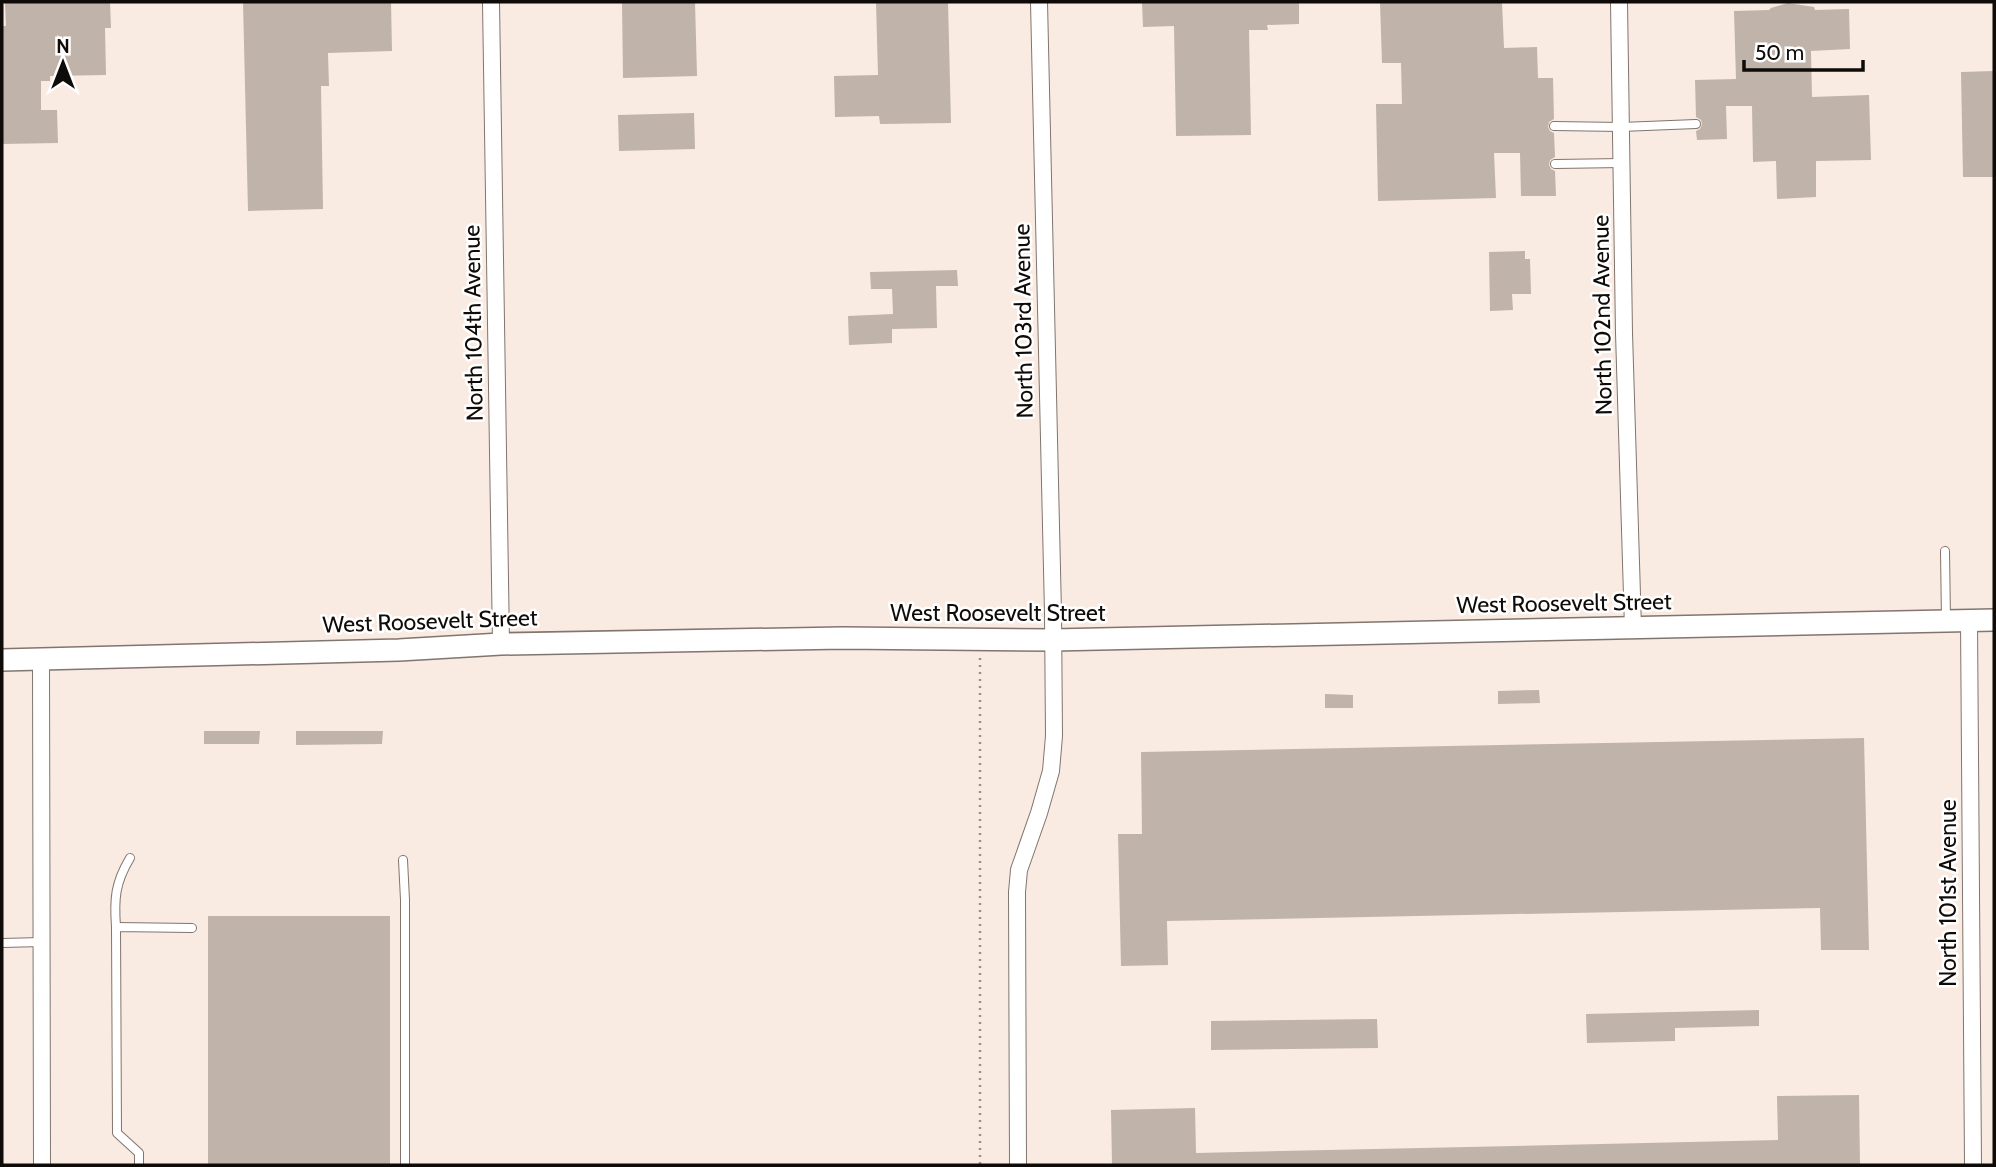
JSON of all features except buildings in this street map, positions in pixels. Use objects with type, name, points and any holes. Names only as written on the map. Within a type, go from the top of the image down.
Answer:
[{"type":"street","name":"North 104th Avenue","points":[[491,2],[501,643]]},
{"type":"street","name":"North 103rd Avenue","points":[[1018,1165],[1017,892],[1019,870],[1051,771],[1054,736],[1039,2]]},
{"type":"street","name":"North 102nd Avenue","points":[[1619,2],[1624,333],[1633,628]]},
{"type":"street","name":"North 101st Avenue","points":[[1969,620],[1973,1165]]},
{"type":"street","name":"West Roosevelt Street","points":[[2,660],[399,650],[501,643],[842,638],[1053,640],[1994,620]]},
{"type":"street","points":[[41,659],[42,1165]]},
{"type":"lane","points":[[1554,126],[1696,124]]},
{"type":"lane","points":[[1555,164],[1622,163]]},
{"type":"lane","points":[[1945,551],[1946,621]]},
{"type":"lane","points":[[130,858],[118,881],[114,906],[117,1133],[138,1153],[139,1165]]},
{"type":"lane","points":[[403,860],[405,1165]]},
{"type":"lane","points":[[116,927],[192,928]]},
{"type":"lane","points":[[2,943],[42,942]]},
{"type":"path","points":[[980,640],[980,1165]]}]
